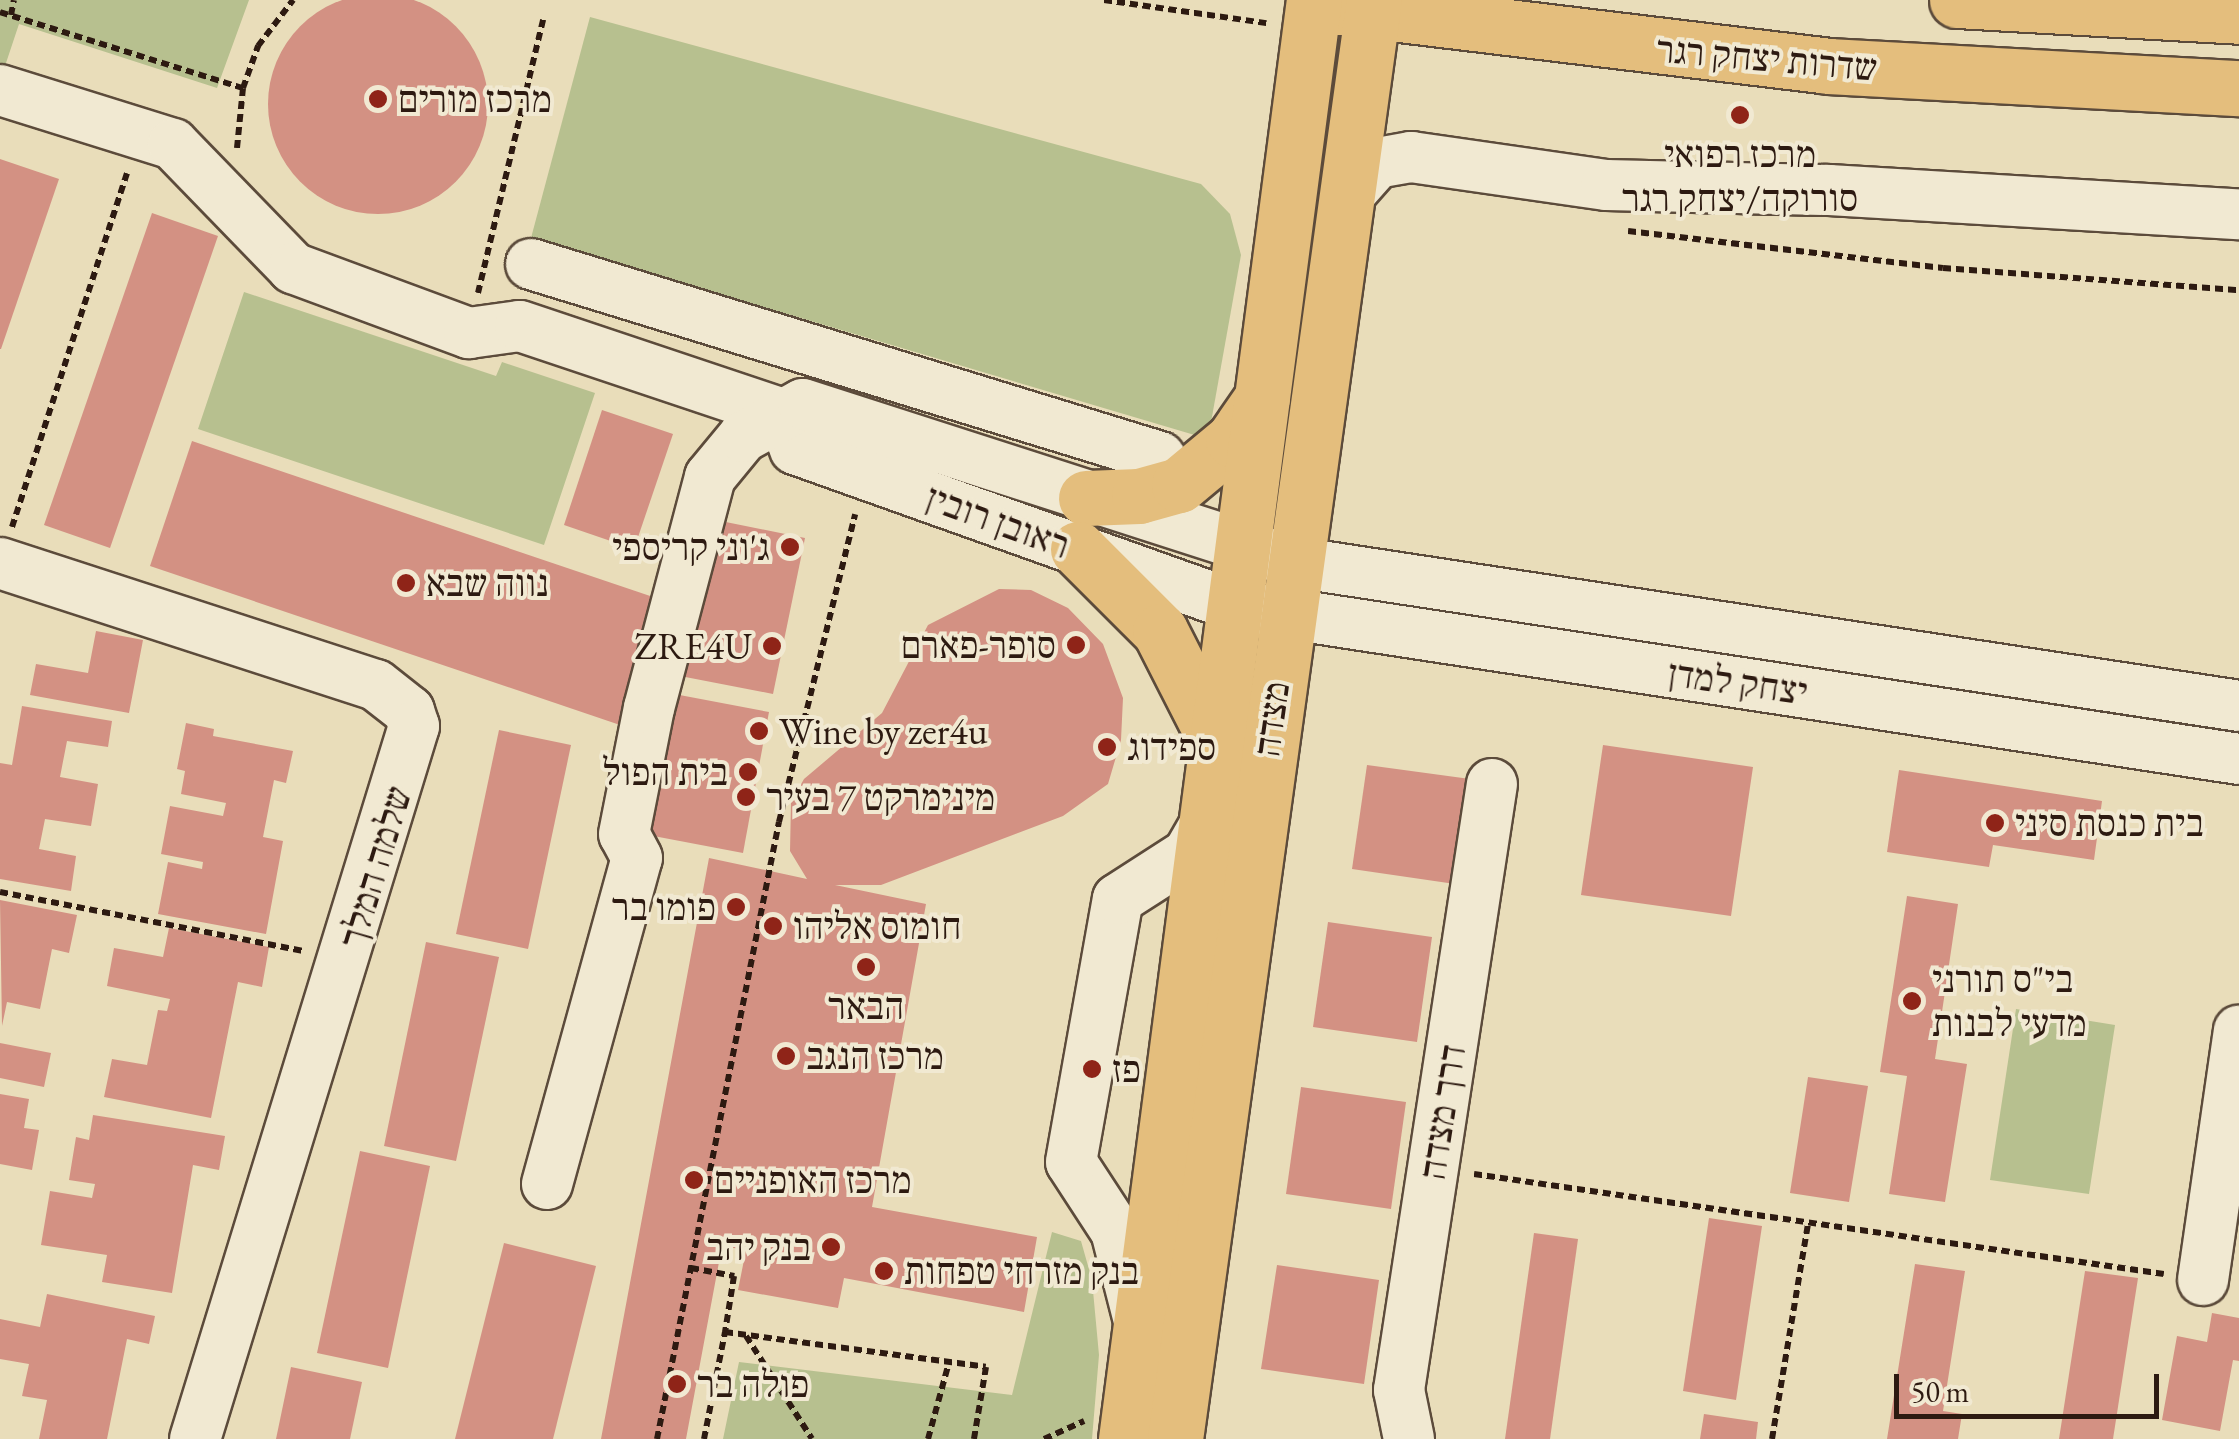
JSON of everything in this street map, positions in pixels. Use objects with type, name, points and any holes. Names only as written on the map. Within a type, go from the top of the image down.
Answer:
[{"type":"main road","points":[[1957,0],[2239,16]]},
{"type":"main road","name":"שדרות יצחק רגר","points":[[1308,1],[1373,6],[1828,66],[2239,88]]},
{"type":"main road","name":"מצדה","points":[[1269,556],[1264,396],[1308,1]]},
{"type":"main road","name":"מצדה","points":[[1175,1439],[1261,610],[1269,556],[1346,198],[1373,6]]},
{"type":"main road","points":[[1218,744],[1160,632],[1082,524],[1139,496],[1179,486],[1232,440],[1264,396]]},
{"type":"main road","name":"מצדה","points":[[1126,1439],[1218,744],[1261,610]]},
{"type":"street","points":[[0,90],[173,144],[293,268],[469,333]]},
{"type":"street","points":[[1346,198],[1366,172],[1398,157],[1606,185],[1829,190],[2239,214]]},
{"type":"street","points":[[531,264],[1160,457]]},
{"type":"street","name":"ראובן רובין","points":[[469,333],[520,326],[780,413],[803,404],[1082,524],[1261,610]]},
{"type":"street","points":[[547,1184],[637,858],[624,834],[710,478],[743,437],[780,413],[802,347]]},
{"type":"street","name":"ראובן רובין","points":[[780,413],[795,448],[865,474],[1082,524],[1269,556]]},
{"type":"street","name":"יצחק למדן","points":[[1269,556],[2239,706]]},
{"type":"street","name":"שלמה המלך","points":[[0,564],[376,685],[410,710],[414,726],[404,775],[195,1439]]},
{"type":"street","name":"יצחק למדן","points":[[1261,610],[2239,759]]},
{"type":"street","name":"דרך מצדה","points":[[1408,1439],[1399,1390],[1492,784]]},
{"type":"street","points":[[1140,1331],[1132,1278],[1116,1231],[1071,1162],[1118,899],[1188,854],[1207,821]]},
{"type":"street","points":[[2202,1280],[2239,1031]]},
{"type":"path","points":[[11,15],[14,0]]},
{"type":"path","points":[[238,212],[236,130],[243,88],[258,46],[293,0]]},
{"type":"path","points":[[1104,0],[1266,23],[1308,1]]},
{"type":"path","points":[[0,12],[243,88]]},
{"type":"path","points":[[469,333],[543,20]]},
{"type":"path","points":[[0,564],[140,134]]},
{"type":"path","points":[[1618,229],[1943,268],[2239,290]]},
{"type":"path","points":[[657,1439],[779,822],[865,474]]},
{"type":"path","points":[[0,892],[346,959]]},
{"type":"path","points":[[1433,1168],[2202,1280]]},
{"type":"path","points":[[1772,1439],[1808,1223]]},
{"type":"path","points":[[691,1268],[734,1276],[704,1439]]},
{"type":"path","points":[[725,1332],[986,1367],[974,1439]]},
{"type":"path","points":[[745,1334],[812,1439]]},
{"type":"path","points":[[927,1438],[949,1362]]},
{"type":"green space","points":[[0,0],[249,0],[217,88],[19,24],[0,81]]},
{"type":"green space","points":[[590,17],[1201,184],[1230,214],[1241,255],[1208,439],[531,238]]},
{"type":"green space","points":[[244,292],[496,376],[502,362],[595,393],[544,545],[198,429]]},
{"type":"green space","points":[[2016,1009],[2115,1025],[2089,1194],[1990,1180]]},
{"type":"green space","points":[[1052,1232],[1081,1241],[1092,1280],[1099,1355],[1092,1439],[723,1439],[739,1362],[1012,1395]]},
{"type":"building","name":"מרכז מורים","points":[[378,-6],[420,3],[456,26],[479,62],[488,104],[479,146],[456,182],[420,205],[378,214],[336,205],[300,182],[277,146],[268,104],[277,62],[300,26],[336,3]]},
{"type":"building","points":[[0,159],[59,179],[1,349],[0,349]]},
{"type":"building","points":[[152,213],[218,236],[110,548],[44,525]]},
{"type":"building","points":[[602,410],[673,434],[634,549],[564,525]]},
{"type":"building","name":"נווה שבא","points":[[192,441],[662,600],[620,725],[150,566]]},
{"type":"building","points":[[706,518],[805,538],[773,694],[675,675]]},
{"type":"building","name":"מרכז הנגב","points":[[999,589],[1031,590],[1068,608],[1103,644],[1123,698],[1121,740],[1108,784],[1063,816],[881,885],[835,885],[926,904],[872,1207],[1037,1237],[1024,1312],[844,1278],[838,1308],[738,1290],[746,1250],[722,1246],[686,1439],[601,1439],[709,858],[807,879],[790,851],[791,802],[804,779],[882,713],[928,625]]},
{"type":"building","points":[[96,631],[143,640],[129,713],[30,695],[36,664],[88,673]]},
{"type":"building","points":[[669,693],[769,712],[743,853],[643,834]]},
{"type":"building","points":[[22,706],[112,721],[108,747],[67,741],[60,777],[98,784],[91,826],[45,819],[39,849],[76,856],[71,891],[0,879],[0,763],[12,765]]},
{"type":"building","points":[[186,723],[214,729],[213,736],[293,751],[286,783],[274,780],[263,837],[283,841],[266,934],[158,914],[168,862],[202,869],[203,862],[161,854],[170,806],[223,816],[226,803],[181,794],[185,771],[177,769]]},
{"type":"building","points":[[499,730],[571,745],[528,949],[456,934]]},
{"type":"building","points":[[1603,745],[1753,767],[1731,916],[1581,895]]},
{"type":"building","points":[[1367,765],[1470,779],[1455,884],[1352,869]]},
{"type":"building","name":"בית כנסת סיני","points":[[1899,770],[2102,801],[2094,860],[1993,845],[1989,867],[1887,852]]},
{"type":"building","points":[[1907,896],[1958,904],[1935,1059],[1967,1064],[1945,1202],[1889,1194],[1907,1076],[1880,1072]]},
{"type":"building","points":[[0,900],[77,915],[69,953],[52,949],[40,1009],[7,1002],[2,1026]]},
{"type":"building","points":[[1328,922],[1432,937],[1417,1042],[1313,1027]]},
{"type":"building","points":[[169,928],[269,947],[262,987],[238,982],[211,1118],[104,1097],[112,1059],[147,1065],[158,1010],[167,1011],[170,999],[107,986],[114,948],[163,957]]},
{"type":"building","points":[[426,942],[499,957],[456,1161],[384,1146]]},
{"type":"building","points":[[0,1043],[51,1053],[44,1087],[0,1078]]},
{"type":"building","points":[[1808,1077],[1868,1086],[1849,1202],[1790,1193]]},
{"type":"building","points":[[1301,1087],[1406,1102],[1391,1209],[1286,1194]]},
{"type":"building","points":[[0,1094],[29,1099],[24,1128],[39,1130],[32,1170],[0,1164]]},
{"type":"building","points":[[93,1115],[225,1136],[219,1170],[193,1165],[172,1293],[102,1282],[107,1255],[41,1245],[50,1191],[92,1198],[95,1184],[69,1180],[76,1137],[89,1140]]},
{"type":"building","points":[[360,1151],[430,1166],[388,1368],[317,1353]]},
{"type":"building","points":[[1709,1218],[1762,1226],[1736,1400],[1683,1391]]},
{"type":"building","points":[[1534,1233],[1578,1239],[1550,1439],[1505,1439]]},
{"type":"building","points":[[504,1243],[596,1266],[553,1439],[455,1439]]},
{"type":"building","points":[[1915,1264],[1965,1271],[1943,1411],[1962,1414],[1958,1439],[1887,1439]]},
{"type":"building","points":[[1277,1265],[1379,1280],[1364,1384],[1261,1369]]},
{"type":"building","points":[[2085,1271],[2138,1278],[2113,1439],[2059,1439]]},
{"type":"building","points":[[47,1294],[155,1316],[149,1344],[127,1339],[107,1439],[39,1439],[47,1400],[22,1396],[29,1364],[0,1359],[0,1319],[40,1327]]},
{"type":"building","points":[[2212,1313],[2239,1318],[2239,1361],[2233,1360],[2220,1431],[2162,1420],[2177,1336],[2207,1342]]},
{"type":"building","points":[[291,1367],[362,1382],[350,1439],[276,1439]]},
{"type":"building","points":[[1704,1414],[1758,1422],[1756,1439],[1700,1439]]},
{"type":"place","name":"מרכז מורים","points":[[378,99]]},
{"type":"place","name":"מרכז רפואי סורוקה/יצחק רגר","points":[[1740,115]]},
{"type":"place","name":"ג'וני קריספי","points":[[790,547]]},
{"type":"place","name":"נווה שבא","points":[[406,583]]},
{"type":"place","name":"סופר-פארם","points":[[1076,645]]},
{"type":"place","name":"ZRE4U","points":[[772,646]]},
{"type":"place","name":"Wine by zer4u","points":[[759,731]]},
{"type":"place","name":"ספידוג","points":[[1107,747]]},
{"type":"place","name":"בית הפול","points":[[748,772]]},
{"type":"place","name":"מינימרקט 7 בעיר","points":[[746,797]]},
{"type":"place","name":"בית כנסת סיני","points":[[1995,823]]},
{"type":"place","name":"פומו בר","points":[[736,907]]},
{"type":"place","name":"חומוס אליהו","points":[[773,926]]},
{"type":"place","name":"הבאר","points":[[866,967]]},
{"type":"place","name":"בי\"ס תורני מדעי לבנות","points":[[1912,1001]]},
{"type":"place","name":"מרכז הנגב","points":[[786,1056]]},
{"type":"place","name":"פז","points":[[1092,1069]]},
{"type":"place","name":"מרכז האופניים","points":[[694,1180]]},
{"type":"place","name":"בנק יהב","points":[[831,1247]]},
{"type":"place","name":"בנק מזרחי טפחות","points":[[884,1271]]},
{"type":"place","name":"פולה בר","points":[[677,1384]]}]
